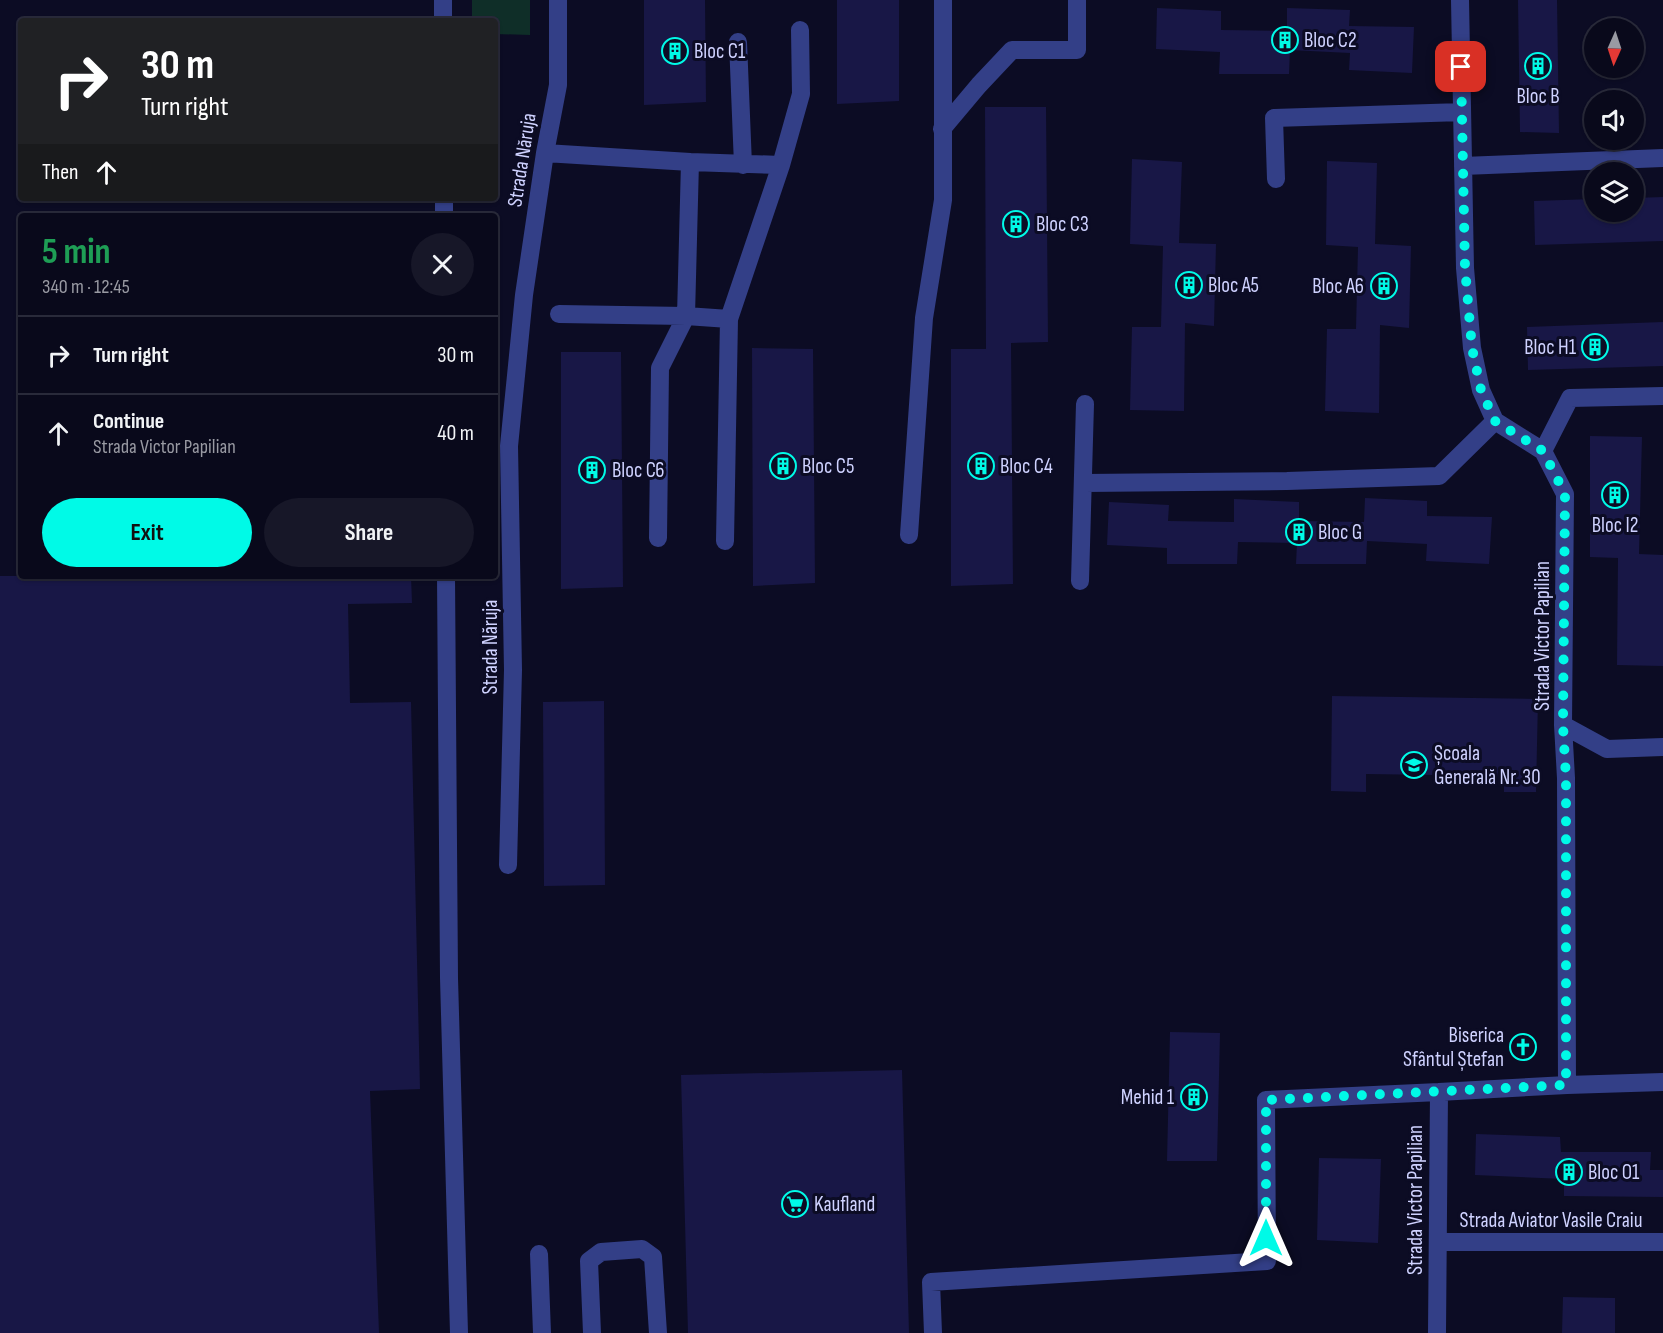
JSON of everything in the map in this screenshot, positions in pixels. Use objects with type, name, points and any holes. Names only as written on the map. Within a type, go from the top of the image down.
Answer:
[{"type":"street","points":[[443,0],[443,18]]},
{"type":"street","name":"Strada Năruja","points":[[508,865],[513,670],[509,446],[524,295],[545,153],[558,85],[558,0]]},
{"type":"street","points":[[909,535],[924,318],[943,200],[943,0]]},
{"type":"street","points":[[942,129],[1012,50],[1077,50],[1077,0]]},
{"type":"street","points":[[1460,0],[1465,268],[1472,348],[1481,390],[1495,421],[1543,451],[1570,398],[1663,396]]},
{"type":"street","points":[[725,541],[729,319],[781,165],[801,94],[800,30]]},
{"type":"street","points":[[738,42],[743,165]]},
{"type":"street","points":[[1276,179],[1274,118],[1462,112]]},
{"type":"street","points":[[545,153],[743,165],[781,165]]},
{"type":"street","points":[[1463,166],[1663,158]]},
{"type":"street","points":[[658,538],[660,368],[686,316],[690,162]]},
{"type":"street","points":[[559,315],[686,316],[729,319]]},
{"type":"street","points":[[1080,581],[1085,404]]},
{"type":"street","points":[[1084,483],[1287,481],[1439,476],[1495,421]]},
{"type":"street","name":"Strada Victor Papilian","points":[[1543,451],[1565,494],[1563,725],[1566,778],[1566,1085]]},
{"type":"street","points":[[446,579],[449,978],[459,1333]]},
{"type":"street","points":[[1563,725],[1607,749],[1663,747]]},
{"type":"street","points":[[933,1333],[931,1282],[1267,1261],[1266,1100],[1663,1082]]},
{"type":"street","name":"Strada Victor Papilian","points":[[1437,1333],[1438,1092]]},
{"type":"street","name":"Strada Aviator Vasile Craiu","points":[[1438,1242],[1663,1242]]},
{"type":"street","points":[[592,1333],[589,1261],[601,1252],[642,1249],[653,1257],[658,1333]]},
{"type":"street","points":[[539,1254],[542,1333]]},
{"type":"green space","points":[[472,0],[530,0],[530,35],[498,34],[498,18],[472,18]]},
{"type":"building","name":"Bloc C1","points":[[644,0],[705,0],[706,102],[644,105]]},
{"type":"building","points":[[837,0],[899,0],[899,101],[837,104]]},
{"type":"building","name":"Bloc B","points":[[1518,0],[1557,0],[1559,133],[1520,132]]},
{"type":"building","name":"Bloc C2","points":[[1157,8],[1221,11],[1221,30],[1287,31],[1287,8],[1350,10],[1349,26],[1414,27],[1412,73],[1349,70],[1350,53],[1290,50],[1289,74],[1219,74],[1220,52],[1156,49]]},
{"type":"building","points":[[985,107],[1046,107],[1048,342],[1011,343],[1013,584],[951,586],[951,349],[986,349]]},
{"type":"building","name":"Bloc A5","points":[[1132,159],[1182,162],[1179,243],[1216,244],[1214,326],[1185,323],[1184,411],[1130,410],[1132,327],[1161,327],[1163,246],[1130,244]]},
{"type":"building","name":"Bloc A6","points":[[1327,161],[1377,163],[1375,244],[1411,246],[1409,328],[1380,325],[1379,413],[1325,411],[1327,329],[1356,329],[1358,247],[1326,245]]},
{"type":"building","points":[[1663,197],[1663,241],[1535,245],[1534,201],[1584,199],[1584,222],[1644,222],[1644,198]]},
{"type":"building","name":"Bloc H1","points":[[1663,322],[1663,366],[1528,370],[1527,327]]},
{"type":"building","name":"Bloc C5","points":[[752,348],[813,349],[815,583],[753,586]]},
{"type":"building","name":"Bloc C6","points":[[561,352],[621,352],[623,587],[561,589]]},
{"type":"building","name":"Bloc I2","points":[[1590,436],[1642,437],[1639,554],[1663,555],[1663,666],[1617,665],[1618,558],[1590,557]]},
{"type":"building","name":"Bloc G","points":[[1365,498],[1427,501],[1427,516],[1492,517],[1489,564],[1426,561],[1427,544],[1367,541],[1366,564],[1296,564],[1297,543],[1238,542],[1237,564],[1167,564],[1167,548],[1107,545],[1109,502],[1169,505],[1168,521],[1234,522],[1234,499],[1299,502],[1299,521],[1364,522]]},
{"type":"building","points":[[0,576],[18,576],[18,579],[411,579],[412,603],[348,604],[350,703],[411,702],[420,1089],[370,1091],[379,1333],[0,1333]]},
{"type":"building","points":[[1332,696],[1538,699],[1536,792],[1504,792],[1504,776],[1366,774],[1366,792],[1331,791]]},
{"type":"building","points":[[604,701],[605,885],[544,886],[543,702]]},
{"type":"building","name":"Mehid 1","points":[[1170,1032],[1220,1033],[1217,1161],[1167,1161]]},
{"type":"building","name":"Kaufland","points":[[902,1070],[909,1333],[688,1333],[681,1075]]},
{"type":"building","name":"Bloc O1","points":[[1476,1134],[1560,1137],[1561,1152],[1651,1152],[1650,1170],[1663,1170],[1663,1197],[1564,1196],[1564,1179],[1475,1175]]},
{"type":"building","points":[[1319,1158],[1381,1159],[1378,1243],[1317,1240]]},
{"type":"building","points":[[1563,1297],[1615,1298],[1615,1333],[1562,1333]]},
{"type":"place","name":"Bloc C2","points":[[1285,40]]},
{"type":"place","name":"Bloc C1","points":[[675,51]]},
{"type":"place","name":"Bloc B","points":[[1538,66]]},
{"type":"place","name":"Bloc C3","points":[[1016,224]]},
{"type":"place","name":"Bloc A5","points":[[1189,285]]},
{"type":"place","name":"Bloc A6","points":[[1384,286]]},
{"type":"place","name":"Bloc H1","points":[[1595,347]]},
{"type":"place","name":"Bloc C5","points":[[783,466]]},
{"type":"place","name":"Bloc C4","points":[[981,466]]},
{"type":"place","name":"Bloc C6","points":[[592,470]]},
{"type":"place","name":"Bloc I2","points":[[1615,495]]},
{"type":"place","name":"Bloc G","points":[[1299,532]]},
{"type":"place","name":"Școala Generală Nr. 30","points":[[1414,765]]},
{"type":"place","name":"Biserica Sfântul Ștefan","points":[[1523,1047]]},
{"type":"place","name":"Mehid 1","points":[[1194,1097]]},
{"type":"place","name":"Bloc O1","points":[[1569,1172]]},
{"type":"place","name":"Kaufland","points":[[795,1204]]},
{"type":"route","points":[[1266,1238],[1266,1100],[1566,1085],[1566,778],[1563,725],[1565,494],[1543,451],[1495,421],[1481,390],[1472,348],[1465,268],[1461,67]]}]
